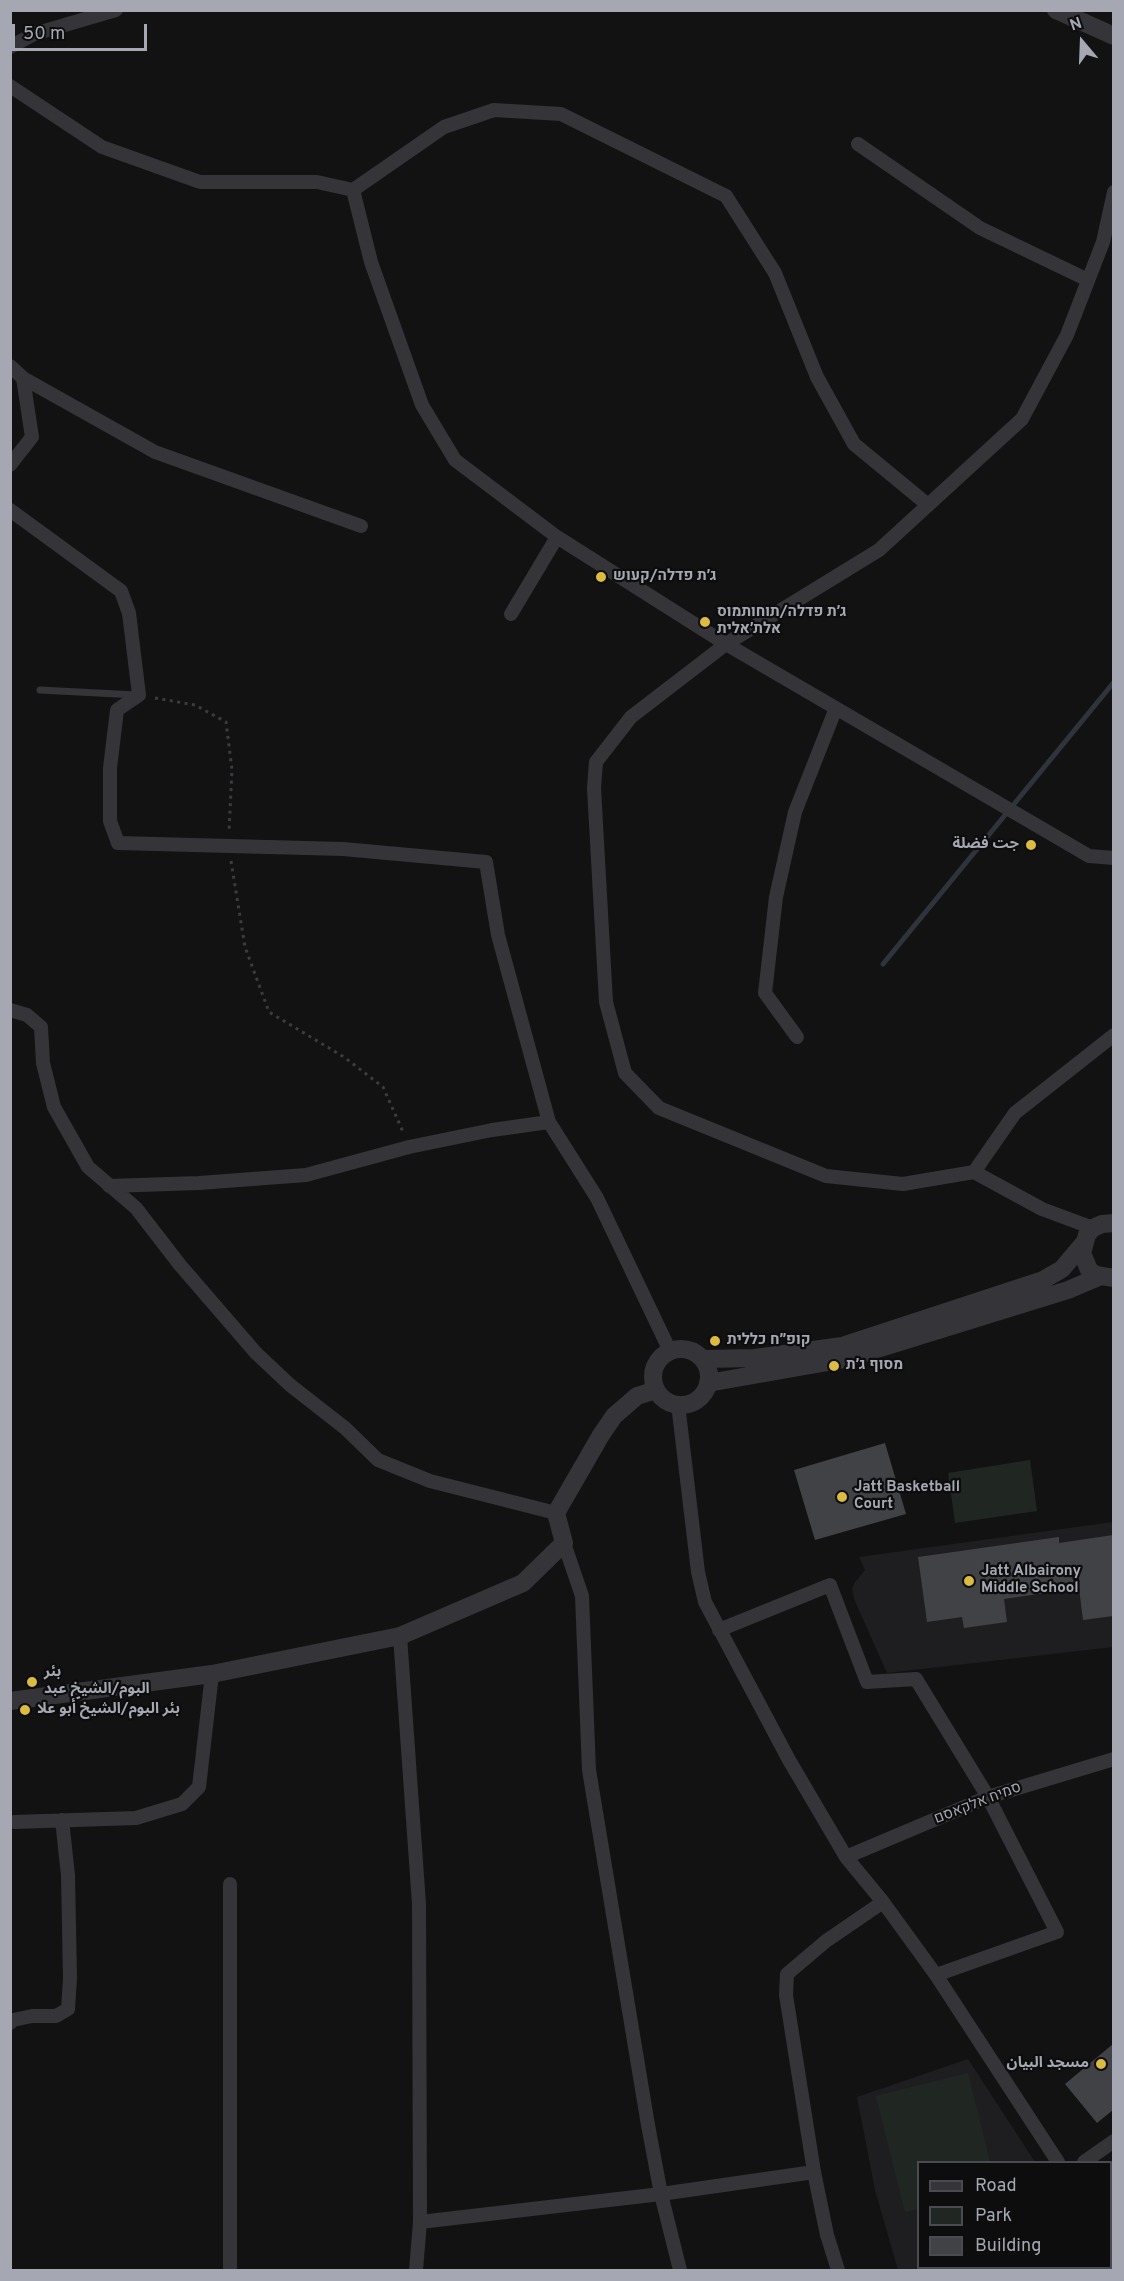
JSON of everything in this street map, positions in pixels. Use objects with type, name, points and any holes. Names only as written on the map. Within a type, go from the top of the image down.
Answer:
[{"type":"street","points":[[10,47],[34,34],[116,10]]},
{"type":"street","points":[[1056,10],[1113,36]]},
{"type":"street","points":[[10,86],[102,147],[200,182],[317,182],[353,190],[444,127],[494,110],[561,114],[726,196],[775,273],[817,377],[854,444],[928,506]]},
{"type":"street","points":[[858,144],[980,228],[1088,280]]},
{"type":"street","points":[[353,190],[371,262],[422,405],[455,460],[557,537],[726,644],[1089,856],[1113,858]]},
{"type":"street","points":[[1093,1228],[1042,1209],[974,1172],[903,1184],[826,1176],[659,1108],[625,1073],[606,1002],[594,788],[596,762],[631,717],[726,644],[879,550],[1022,419],[1067,334],[1103,242],[1113,192]]},
{"type":"street","points":[[10,366],[23,378],[155,452],[361,526]]},
{"type":"street","points":[[10,465],[32,436],[23,378]]},
{"type":"street","points":[[10,510],[121,591],[129,613],[139,695],[117,710],[110,768],[110,821],[118,843],[343,849],[486,862],[498,935],[549,1122],[597,1198],[670,1351]]},
{"type":"street","points":[[511,614],[557,537]]},
{"type":"street","points":[[797,1037],[765,993],[776,897],[795,812],[836,708]]},
{"type":"street","points":[[10,1010],[27,1015],[41,1027],[43,1063],[54,1107],[88,1167],[136,1208],[180,1265],[256,1353],[290,1385],[345,1428],[378,1460],[430,1481],[556,1513]]},
{"type":"street","points":[[974,1172],[1015,1113],[1113,1035]]},
{"type":"street","points":[[110,1185],[200,1183],[306,1175],[409,1147],[549,1122]]},
{"type":"street","points":[[703,1359],[709,1375],[708,1383],[705,1391],[693,1401],[678,1404],[669,1402],[656,1390],[654,1371],[662,1356],[670,1351],[688,1349],[703,1359],[754,1358],[842,1346],[1043,1280],[1062,1269],[1093,1228],[1113,1223]]},
{"type":"street","points":[[1083,1244],[1084,1262],[1089,1270],[1107,1277]]},
{"type":"street","points":[[708,1383],[845,1359],[1107,1277]]},
{"type":"street","points":[[656,1390],[637,1396],[614,1416],[556,1513],[582,1596],[589,1770],[661,2193],[680,2271]]},
{"type":"street","points":[[678,1404],[698,1572],[705,1602],[719,1630],[789,1760],[846,1857],[883,1902],[936,1975],[1057,2161]]},
{"type":"street","points":[[10,1701],[212,1674],[400,1636],[523,1583],[564,1543]]},
{"type":"street","points":[[719,1630],[830,1585],[867,1682],[916,1679],[988,1797],[1057,1932],[936,1975]]},
{"type":"street","points":[[400,1636],[419,1904],[420,2222],[416,2271]]},
{"type":"street","points":[[14,1821],[136,1818],[182,1804],[199,1787],[212,1674]]},
{"type":"street","name":"סמיח אלקאסם","points":[[846,1857],[988,1797],[1113,1759]]},
{"type":"street","points":[[10,2023],[12,2020],[32,2016],[56,2016],[68,2009],[68,1875],[62,1820]]},
{"type":"street","points":[[230,1884],[230,2271]]},
{"type":"street","points":[[838,2271],[827,2235],[814,2172],[786,1995],[787,1974],[825,1941],[883,1902]]},
{"type":"street","points":[[1087,2161],[1113,2141]]},
{"type":"street","points":[[420,2222],[814,2172]]},
{"type":"lane","points":[[40,690],[139,695]]},
{"type":"path","points":[[139,695],[195,705],[226,722],[232,770],[228,845],[245,947],[269,1012],[344,1057],[382,1087],[409,1147]]},
{"type":"shaded area","points":[[1113,1522],[1113,1647],[887,1673],[854,1599],[852,1589],[865,1570],[859,1557]]},
{"type":"shaded area","points":[[968,2059],[1034,2161],[917,2161],[917,2269],[1099,2270],[898,2270],[875,2190],[857,2097]]},
{"type":"green space","points":[[1030,1460],[1037,1511],[955,1523],[948,1473]]},
{"type":"green space","points":[[968,2073],[990,2161],[917,2161],[917,2209],[905,2212],[876,2096]]},
{"type":"building","points":[[885,1443],[906,1514],[815,1540],[794,1470]]},
{"type":"building","points":[[1113,1535],[1113,1616],[1083,1620],[1079,1588],[1004,1599],[1007,1622],[964,1628],[962,1617],[927,1622],[918,1557],[1059,1537],[1059,1543]]},
{"type":"building","name":"مسجد البيان","points":[[1113,2044],[1113,2110],[1097,2123],[1065,2084]]},
{"type":"waterway","points":[[883,964],[1114,682]]},
{"type":"place","name":"ג׳ת פדלה/קעוש","points":[[601,577]]},
{"type":"place","name":"ג׳ת פדלה/תוחותמוס אלת׳אלית","points":[[705,622]]},
{"type":"place","name":"جت فضلة","points":[[1031,845]]},
{"type":"place","name":"קופ״ח כללית","points":[[715,1341]]},
{"type":"place","name":"מסוף ג׳ת","points":[[834,1366]]},
{"type":"place","name":"Jatt Basketball Court","points":[[842,1497]]},
{"type":"place","name":"Jatt Albairony Middle School","points":[[969,1581]]},
{"type":"place","name":"بئر البوم/الشيخ عبد","points":[[32,1682]]},
{"type":"place","name":"بئر البوم/الشيخ أبو علا","points":[[25,1710]]},
{"type":"place","name":"مسجد البيان","points":[[1101,2064]]}]
